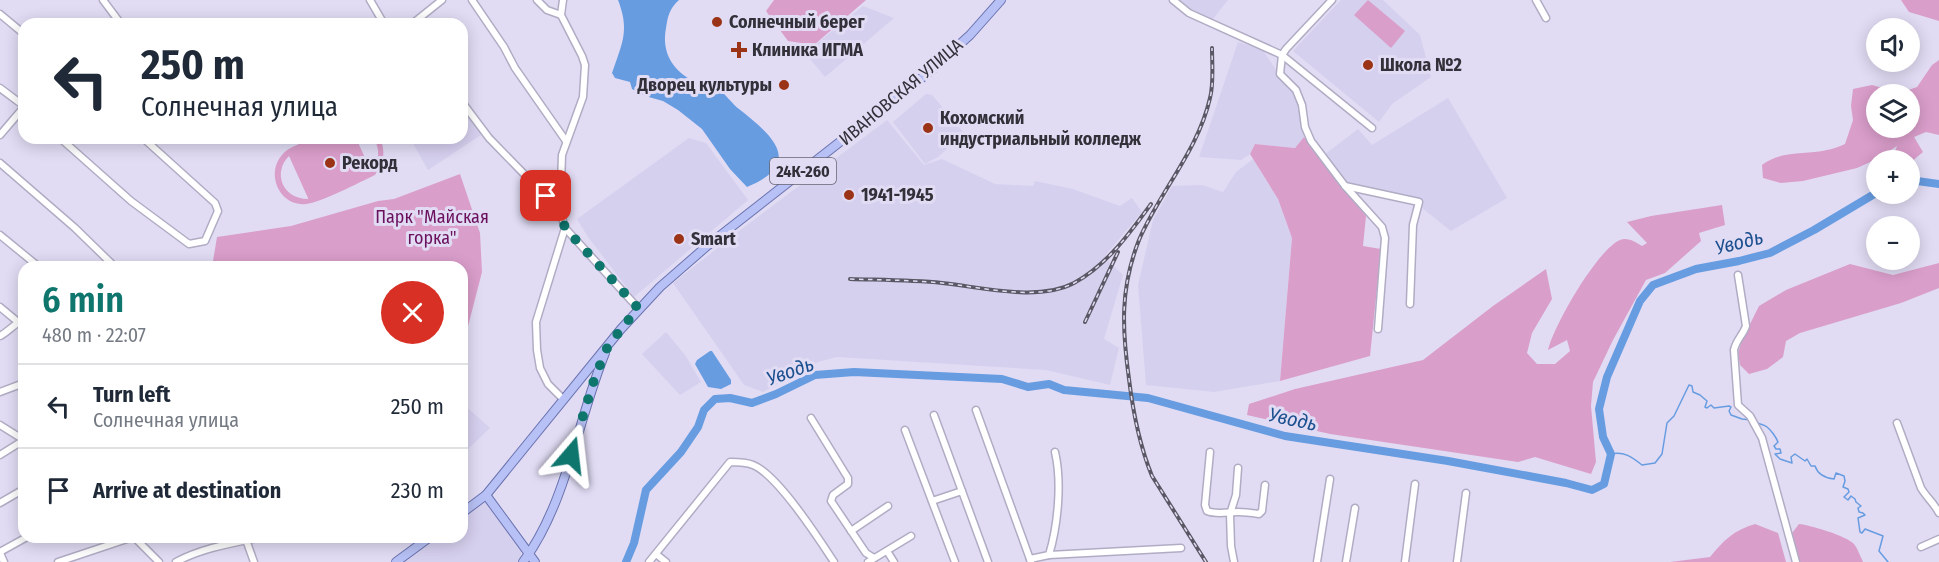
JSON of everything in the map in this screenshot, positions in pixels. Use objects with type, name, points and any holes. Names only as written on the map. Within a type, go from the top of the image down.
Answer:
[{"type":"main road","name":"ИВАНОВСКАЯ УЛИЦА","points":[[468,508],[486,495],[638,308],[706,246],[928,73],[970,35],[1001,0]]},
{"type":"main road","name":"ИВАНОВСКАЯ УЛИЦА","points":[[523,562],[545,522],[559,488],[608,346]]},
{"type":"main road","points":[[579,380],[586,381],[591,390]]},
{"type":"main road","points":[[486,495],[535,562]]},
{"type":"main road","points":[[396,562],[422,543]]},
{"type":"street","points":[[103,0],[116,18]]},
{"type":"street","points":[[370,0],[380,18]]},
{"type":"street","points":[[420,18],[442,0]]},
{"type":"street","points":[[472,0],[504,47],[515,68],[566,141]]},
{"type":"street","points":[[537,0],[547,10],[561,15]]},
{"type":"street","points":[[563,0],[561,15],[585,65],[583,97],[562,155],[560,210],[565,228],[638,308]]},
{"type":"street","points":[[1173,0],[1189,13],[1282,55],[1372,128]]},
{"type":"street","points":[[1332,0],[1286,49],[1282,55],[1280,74],[1296,90],[1302,105],[1305,127],[1311,141],[1345,186],[1382,227],[1385,238],[1378,329]]},
{"type":"street","points":[[1536,0],[1546,18]]},
{"type":"street","points":[[0,14],[18,29]]},
{"type":"street","points":[[0,88],[18,102]]},
{"type":"street","points":[[468,110],[489,138],[560,210]]},
{"type":"street","points":[[0,135],[18,114]]},
{"type":"street","points":[[67,144],[131,201],[189,244],[202,243],[218,211],[215,203],[150,144]]},
{"type":"street","points":[[0,163],[110,261]]},
{"type":"street","points":[[1345,186],[1419,202],[1413,225],[1410,304]]},
{"type":"street","points":[[563,399],[548,384],[540,369],[536,322],[565,228]]},
{"type":"street","points":[[0,235],[32,261]]},
{"type":"street","points":[[1738,275],[1746,326],[1734,350],[1738,405],[1750,416],[1762,438],[1796,562]]},
{"type":"street","points":[[0,307],[18,319]]},
{"type":"street","points":[[0,336],[18,324]]},
{"type":"street","points":[[0,392],[18,384]]},
{"type":"street","points":[[976,410],[1031,561],[1049,555],[1181,548]]},
{"type":"street","points":[[934,415],[988,562]]},
{"type":"street","points":[[811,418],[848,478],[848,484],[832,495],[831,501],[871,560],[911,536]]},
{"type":"street","points":[[1897,423],[1921,488],[1926,497],[1935,504],[1939,513]]},
{"type":"street","points":[[0,425],[18,436]]},
{"type":"street","points":[[905,430],[956,562]]},
{"type":"street","points":[[0,455],[18,444]]},
{"type":"street","points":[[1049,555],[1059,481],[1055,452]]},
{"type":"street","points":[[1210,452],[1205,505],[1210,513],[1259,514],[1262,511],[1264,485]]},
{"type":"street","points":[[649,562],[730,462],[753,465],[766,473],[806,518],[834,562]]},
{"type":"street","points":[[1234,562],[1230,514],[1236,495],[1238,468]]},
{"type":"street","points":[[1317,562],[1330,479]]},
{"type":"street","points":[[1405,562],[1414,484]]},
{"type":"street","points":[[932,501],[962,491]]},
{"type":"street","points":[[0,503],[18,492]]},
{"type":"street","points":[[1457,562],[1466,493]]},
{"type":"street","points":[[851,531],[888,506]]},
{"type":"street","points":[[1346,562],[1355,508]]},
{"type":"street","points":[[1921,547],[1939,539]]},
{"type":"street","points":[[4,562],[0,552],[18,542]]},
{"type":"street","points":[[58,562],[116,543]]},
{"type":"street","points":[[140,543],[159,562]]},
{"type":"street","points":[[176,562],[196,553],[232,543]]},
{"type":"street","points":[[247,543],[254,562]]},
{"type":"street","points":[[887,550],[894,562]]},
{"type":"street","points":[[657,554],[666,562]]},
{"type":"shaded area","points":[[1180,0],[1228,0],[1212,20],[1192,11]]},
{"type":"shaded area","name":"Школа №2","points":[[1341,0],[1383,0],[1420,35],[1431,77],[1392,104],[1379,122],[1293,51]]},
{"type":"shaded area","points":[[863,6],[894,18],[825,77],[805,53]]},
{"type":"shaded area","points":[[1238,42],[1262,49],[1296,95],[1301,111],[1304,137],[1295,148],[1255,144],[1250,154],[1241,160],[1199,157]]},
{"type":"shaded area","name":"Кохомский индустриальный колледж","points":[[926,94],[932,95],[964,133],[938,157],[925,164],[893,122]]},
{"type":"shaded area","points":[[1448,98],[1507,198],[1451,231],[1417,204],[1346,184],[1324,155],[1358,129],[1372,145]]},
{"type":"shaded area","points":[[468,117],[481,135],[468,144]]},
{"type":"shaded area","points":[[887,120],[924,165],[942,159],[995,184],[1033,186],[1035,181],[1073,189],[1120,206],[1132,198],[1142,212],[1104,257],[1123,275],[1104,339],[1119,348],[1110,385],[1046,370],[837,357],[818,362],[763,392],[744,385],[673,283]]},
{"type":"shaded area","points":[[689,138],[706,143],[748,200],[634,297],[577,219]]},
{"type":"shaded area","points":[[413,144],[467,144],[428,170]]},
{"type":"shaded area","points":[[1253,159],[1278,199],[1292,238],[1280,381],[1214,392],[1146,385],[1138,285],[1153,220],[1172,186],[1202,185],[1223,192],[1236,172]]},
{"type":"shaded area","points":[[666,332],[685,355],[701,382],[680,395],[642,354]]},
{"type":"shaded area","points":[[468,408],[490,428],[468,449]]},
{"type":"shaded area","points":[[482,501],[487,503],[521,549],[518,562],[403,562],[427,543],[468,543],[468,512]]},
{"type":"green space","points":[[774,0],[866,0],[814,45],[788,41],[766,11]]},
{"type":"green space","points":[[1368,0],[1405,31],[1391,48],[1354,15]]},
{"type":"green space","points":[[1901,0],[1939,0],[1939,21],[1909,12]]},
{"type":"green space","points":[[1939,60],[1939,135],[1926,132],[1920,134],[1919,84],[1932,65]]},
{"type":"green space","points":[[1866,86],[1866,138],[1915,138],[1923,152],[1920,155],[1920,150],[1896,150],[1897,146],[1891,150],[1866,150],[1866,164],[1857,168],[1803,181],[1781,183],[1763,178],[1762,165],[1769,160],[1793,154],[1827,150],[1845,144],[1853,120],[1851,106],[1853,89]]},
{"type":"green space","points":[[1304,137],[1366,216],[1363,246],[1381,249],[1370,356],[1280,381],[1292,238],[1278,199],[1250,154],[1255,144],[1295,148]]},
{"type":"green space","name":"Рекорд","points":[[300,144],[359,144],[371,171],[378,155],[376,144],[382,144],[382,162],[375,175],[321,200],[297,204],[282,195],[275,180],[277,163],[285,152]],"holes":[[[289,156],[308,199],[292,195],[283,184],[281,170]]]},
{"type":"green space","name":"Парк \"Майская горка\"","points":[[460,174],[480,233],[482,272],[468,326],[468,261],[213,261],[217,237],[291,226],[378,201],[394,199]]},
{"type":"green space","points":[[1722,205],[1725,225],[1699,233],[1701,241],[1665,273],[1646,280],[1613,340],[1593,382],[1591,406],[1596,462],[1591,474],[1535,457],[1518,462],[1330,434],[1247,415],[1249,404],[1295,389],[1423,360],[1546,269],[1552,299],[1532,333],[1527,353],[1537,364],[1555,364],[1570,351],[1567,340],[1548,350],[1552,339],[1567,307],[1600,258],[1623,239],[1642,246],[1647,243],[1627,222]]},
{"type":"green space","points":[[1939,263],[1939,288],[1901,303],[1800,333],[1786,341],[1783,357],[1767,369],[1749,374],[1740,365],[1738,353],[1742,340],[1759,306],[1786,290],[1850,264],[1866,270],[1893,275],[1920,270],[1920,268]]},
{"type":"green space","points":[[1755,524],[1778,533],[1786,562],[1670,562],[1710,557],[1730,537],[1741,529]]},
{"type":"green space","points":[[1799,524],[1828,531],[1850,541],[1863,562],[1799,562],[1792,533]]},
{"type":"water","points":[[618,0],[679,0],[673,6],[666,28],[666,46],[671,61],[689,79],[722,92],[771,139],[777,149],[779,159],[775,168],[765,178],[747,187],[730,169],[702,129],[663,101],[645,96],[632,89],[630,82],[615,78],[612,73],[624,29],[624,20]]},
{"type":"water","points":[[710,351],[731,380],[731,384],[721,389],[708,387],[695,364]]},
{"type":"waterway","name":"Уводь","points":[[1920,181],[1939,184]]},
{"type":"waterway","name":"Уводь","points":[[626,562],[634,543],[646,490],[681,452],[698,427],[704,410],[715,399],[730,398],[752,403],[815,375],[854,372],[1002,379],[1028,387],[1049,384],[1064,390],[1148,398],[1285,436],[1448,461],[1592,490],[1604,484],[1611,454],[1603,437],[1599,409],[1607,377],[1640,301],[1653,285],[1696,269],[1770,253],[1866,199]]},
{"type":"waterway","points":[[1611,454],[1628,455],[1642,465],[1655,463],[1662,454],[1667,423],[1674,416],[1689,385],[1692,386],[1693,392],[1707,401],[1705,407],[1729,406],[1731,415],[1751,420]]},
{"type":"waterway","points":[[1755,421],[1767,427],[1775,436],[1778,442],[1774,446],[1780,449],[1781,453],[1775,454],[1780,459],[1792,463],[1791,457],[1795,454],[1805,461],[1807,459],[1811,466],[1815,466],[1818,472],[1825,477],[1834,479],[1836,473],[1844,476],[1843,487],[1849,492],[1844,497],[1848,500],[1851,496],[1855,499],[1861,506],[1858,508],[1859,512],[1865,515],[1858,518],[1860,532],[1862,533],[1865,529],[1883,536],[1879,551],[1888,562]]},
{"type":"railway","points":[[1206,562],[1152,476],[1143,452],[1131,391],[1125,343],[1124,309],[1128,275],[1139,240],[1197,136],[1204,117],[1212,86],[1212,48]]},
{"type":"railway","points":[[850,279],[931,282],[1009,292],[1044,292],[1060,289],[1086,276],[1107,258],[1151,204]]},
{"type":"railway","points":[[1085,322],[1118,252]]},
{"type":"place","name":"Солнечный берег","points":[[717,22]]},
{"type":"place","name":"Клиника ИГМА","points":[[739,50]]},
{"type":"place","name":"Школа №2","points":[[1368,65]]},
{"type":"place","name":"Дворец культуры","points":[[784,85]]},
{"type":"place","name":"Кохомский индустриальный колледж","points":[[928,128]]},
{"type":"place","name":"Рекорд","points":[[330,163]]},
{"type":"place","name":"1941-1945","points":[[849,195]]},
{"type":"place","name":"Smart","points":[[679,239]]},
{"type":"route","points":[[546,196],[560,210],[565,228],[638,308],[608,346],[595,377],[571,455]]}]
